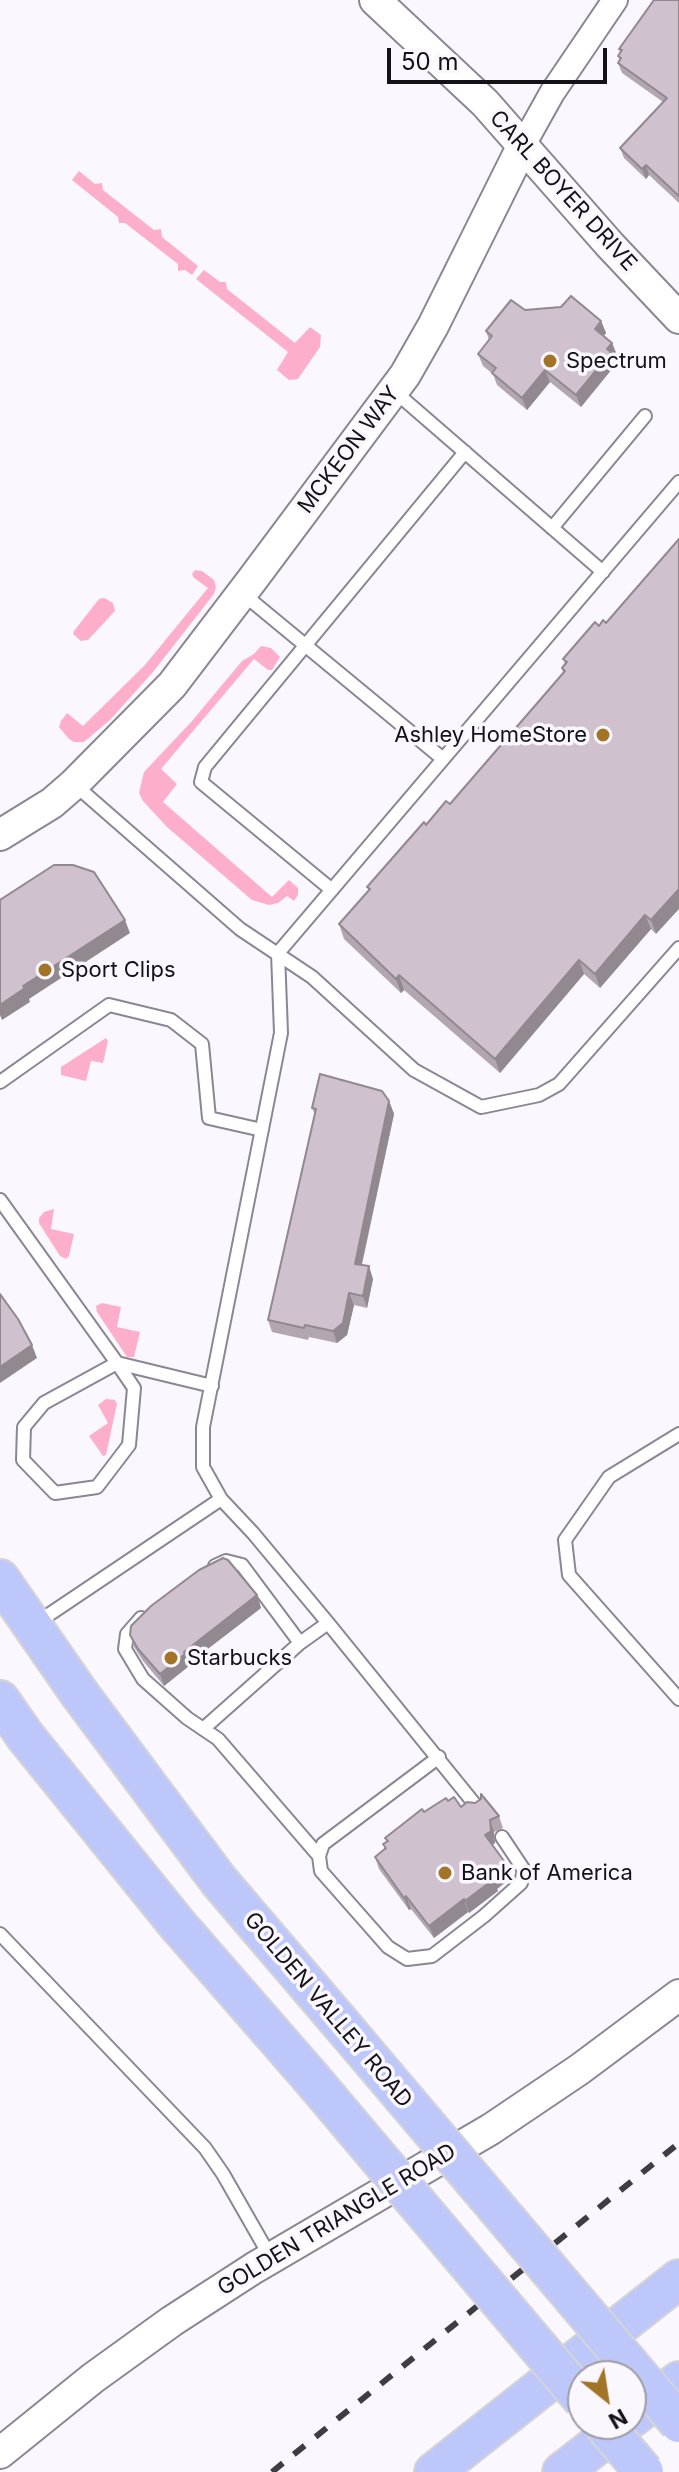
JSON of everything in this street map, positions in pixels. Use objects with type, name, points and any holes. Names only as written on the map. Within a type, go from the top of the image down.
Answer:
[{"type":"main road","name":"GOLDEN VALLEY ROAD","points":[[0,1579],[88,1705],[219,1881],[679,2423]]},
{"type":"main road","points":[[0,1700],[25,1736],[177,1924],[567,2381]]},
{"type":"main road","points":[[434,2472],[679,2279]]},
{"type":"main road","points":[[647,2406],[679,2381]]},
{"type":"main road","points":[[562,2472],[603,2440]]},
{"type":"main road","points":[[617,2440],[644,2472]]},
{"type":"street","name":"CARL BOYER DRIVE","points":[[375,0],[466,85],[679,318]]},
{"type":"street","name":"MCKEON WAY","points":[[0,835],[29,819],[74,784],[172,685],[405,375],[552,93],[615,0]]},
{"type":"street","name":"GOLDEN TRIANGLE ROAD","points":[[0,2453],[132,2349],[213,2294],[491,2129],[580,2069],[679,1995]]},
{"type":"lane","points":[[393,390],[603,572]]},
{"type":"lane","points":[[552,528],[645,416]]},
{"type":"lane","points":[[332,890],[201,782],[205,767],[465,452]]},
{"type":"lane","points":[[477,1807],[328,1623],[221,1499],[203,1467],[203,1427],[281,1033],[278,953],[679,482]]},
{"type":"lane","points":[[242,593],[443,759]]},
{"type":"lane","points":[[74,784],[240,929],[312,977],[414,1070],[481,1107],[539,1095],[559,1084],[679,948]]},
{"type":"lane","points":[[0,1082],[109,1005],[171,1020],[202,1044],[209,1118],[262,1130]]},
{"type":"lane","points":[[0,1200],[117,1363],[134,1388],[129,1445],[97,1487],[55,1493],[23,1460],[24,1427],[44,1403],[117,1363],[212,1386]]},
{"type":"lane","points":[[679,1434],[609,1477],[565,1540],[569,1575],[679,1699]]},
{"type":"lane","points":[[32,1626],[221,1499]]},
{"type":"lane","points":[[199,1574],[226,1561],[242,1565],[296,1639]]},
{"type":"lane","points":[[149,1611],[127,1634],[125,1649],[143,1679],[187,1718],[218,1739],[319,1856]]},
{"type":"lane","points":[[203,1729],[296,1639],[328,1623]]},
{"type":"lane","points":[[439,1757],[323,1844],[319,1856],[321,1871],[388,1947],[407,1959],[432,1956],[521,1883],[524,1870],[502,1837]]},
{"type":"lane","points":[[0,1934],[205,2148],[271,2258]]},
{"type":"shaded area","points":[[79,171],[95,184],[102,183],[103,190],[154,230],[161,229],[162,237],[198,266],[192,275],[185,270],[178,271],[178,264],[125,223],[119,223],[118,217],[72,180]]},
{"type":"shaded area","points":[[204,270],[220,282],[226,282],[227,289],[295,343],[310,327],[321,335],[320,347],[298,379],[289,380],[277,370],[288,352],[196,279]]},
{"type":"shaded area","points":[[195,570],[214,580],[214,594],[153,672],[110,720],[84,742],[69,739],[59,727],[67,713],[83,726],[145,665],[208,588],[194,578],[192,574]]},
{"type":"shaded area","points":[[99,599],[113,603],[115,611],[88,640],[81,641],[73,634],[74,631]]},
{"type":"shaded area","points":[[261,646],[271,648],[280,657],[272,670],[254,659],[161,769],[177,784],[163,802],[272,897],[289,880],[298,888],[294,901],[287,896],[269,905],[252,900],[167,827],[139,793],[144,772],[242,661]]},
{"type":"shaded area","points":[[106,1038],[103,1063],[91,1061],[86,1081],[61,1075],[61,1067]]},
{"type":"shaded area","points":[[54,1209],[51,1229],[74,1234],[66,1259],[60,1256],[39,1223],[44,1212]]},
{"type":"shaded area","points":[[102,1303],[121,1307],[117,1327],[140,1332],[134,1357],[127,1357],[97,1312],[96,1306]]},
{"type":"shaded area","points":[[106,1399],[115,1400],[117,1404],[106,1455],[103,1456],[89,1436],[108,1423],[98,1405]]},
{"type":"building","points":[[654,0],[679,0],[679,196],[646,165],[642,169],[620,148],[667,98],[618,63],[622,50],[619,49]]},
{"type":"building","name":"Spectrum","points":[[571,296],[601,321],[595,329],[612,343],[607,349],[611,352],[576,395],[545,370],[522,398],[492,373],[496,368],[478,354],[492,336],[486,331],[511,300],[525,310],[561,307]]},
{"type":"building","points":[[679,539],[679,889],[651,920],[645,915],[595,974],[579,960],[495,1059],[399,975],[396,979],[339,924],[424,822],[426,825],[446,801],[450,804],[565,671],[562,668],[567,662],[563,659],[595,622],[599,626],[603,620],[606,623]]},
{"type":"building","points":[[54,865],[73,865],[94,872],[125,920],[23,986],[25,988],[0,1005],[0,900]]},
{"type":"building","points":[[320,1074],[382,1091],[389,1101],[355,1264],[369,1266],[363,1296],[349,1293],[343,1323],[333,1331],[268,1320],[316,1109],[312,1108]]},
{"type":"building","points":[[0,1294],[32,1345],[0,1367]]},
{"type":"building","points":[[223,1558],[257,1595],[160,1674],[138,1649],[130,1635],[131,1626],[151,1606],[199,1570]]},
{"type":"building","name":"Bank of America","points":[[481,1794],[499,1816],[490,1820],[491,1831],[485,1835],[507,1865],[492,1877],[494,1879],[429,1926],[406,1896],[404,1898],[375,1857],[386,1848],[383,1844],[388,1841],[385,1838],[422,1809],[424,1812],[446,1798],[448,1801],[454,1797],[461,1807],[467,1802],[475,1803],[481,1799]]},
{"type":"railway","points":[[272,2472],[679,2143]]},
{"type":"place","name":"Spectrum","points":[[550,361]]},
{"type":"place","name":"Ashley HomeStore","points":[[603,735]]},
{"type":"place","name":"Sport Clips","points":[[45,970]]},
{"type":"place","name":"Starbucks","points":[[171,1658]]},
{"type":"place","name":"Bank of America","points":[[445,1873]]}]
